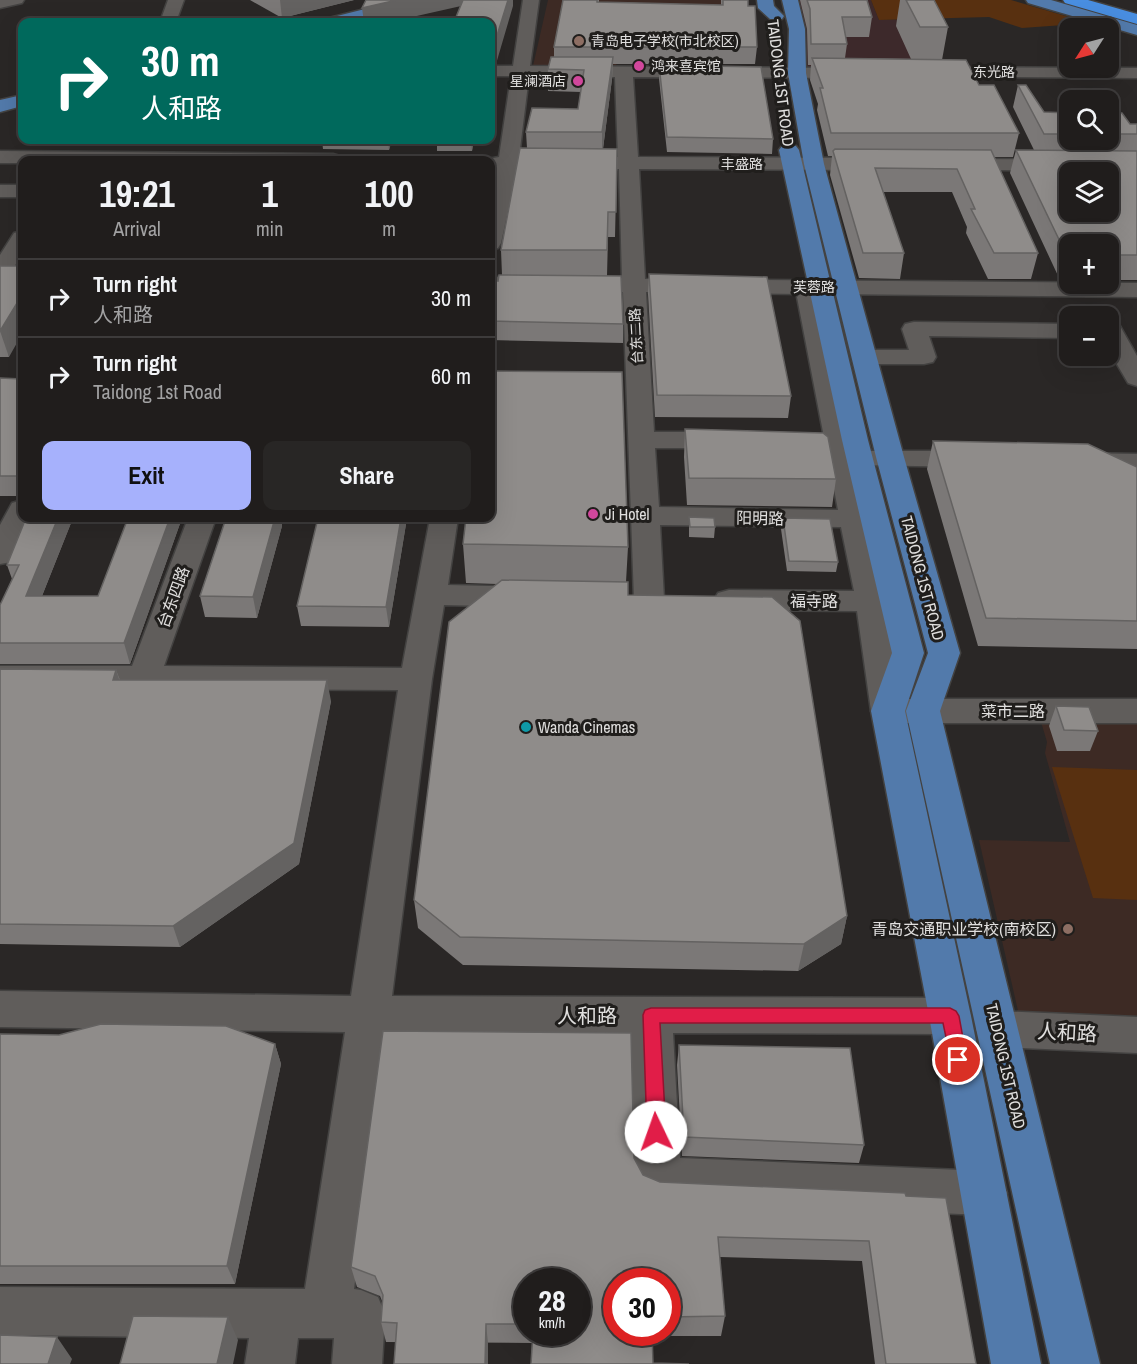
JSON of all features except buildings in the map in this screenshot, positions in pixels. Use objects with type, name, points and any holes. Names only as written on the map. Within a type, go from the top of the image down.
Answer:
[{"type":"highway","points":[[1071,0],[1137,19]]},
{"type":"highway","points":[[1093,0],[1137,13]]},
{"type":"main road","points":[[352,18],[419,0]]},
{"type":"main road","points":[[1034,0],[1137,29]]},
{"type":"main road","points":[[1050,0],[1103,15],[1137,29]]},
{"type":"main road","points":[[1116,0],[1137,6]]},
{"type":"main road","name":"TAIDONG 1ST ROAD","points":[[777,4],[803,164],[833,288],[852,447],[866,519],[908,653],[888,711]]},
{"type":"main road","points":[[0,106],[18,101]]},
{"type":"main road","name":"TAIDONG 1ST ROAD","points":[[833,288],[864,357],[852,447],[944,653],[923,711],[1075,1364]]},
{"type":"main road","points":[[888,711],[950,1016],[1016,1364]]},
{"type":"street","points":[[0,3],[16,0]]},
{"type":"street","points":[[495,199],[499,163],[520,72],[531,0]]},
{"type":"street","points":[[170,18],[181,1]]},
{"type":"street","points":[[495,71],[871,73]]},
{"type":"street","name":"东光路","points":[[904,72],[1137,73]]},
{"type":"street","points":[[983,72],[994,92]]},
{"type":"street","name":"台东二路","points":[[624,73],[628,164],[624,285],[627,386],[640,440],[644,516],[661,599]]},
{"type":"street","points":[[1019,144],[1030,165]]},
{"type":"street","points":[[0,157],[18,158]]},
{"type":"street","name":"丰盛路","points":[[499,163],[898,164]]},
{"type":"street","points":[[934,164],[1130,166],[1137,186]]},
{"type":"street","points":[[994,165],[1003,186]]},
{"type":"street","points":[[0,191],[18,191]]},
{"type":"street","points":[[0,229],[18,229]]},
{"type":"street","points":[[0,272],[18,244]]},
{"type":"street","name":"芙蓉路","points":[[495,284],[833,288],[1045,279],[1137,290]]},
{"type":"street","points":[[0,282],[18,282]]},
{"type":"street","points":[[864,357],[924,357],[914,329],[1059,331]]},
{"type":"street","points":[[1119,345],[1137,378]]},
{"type":"street","points":[[640,440],[757,440]]},
{"type":"street","points":[[852,447],[996,459]]},
{"type":"street","points":[[1055,460],[1137,462]]},
{"type":"street","points":[[0,505],[18,507]]},
{"type":"street","points":[[0,555],[18,516]]},
{"type":"street","name":"阳明路","points":[[644,516],[866,519]]},
{"type":"street","points":[[866,519],[871,601],[888,711]]},
{"type":"street","name":"台东四路","points":[[159,677],[201,522]]},
{"type":"street","points":[[326,1314],[416,679],[443,522]]},
{"type":"street","points":[[430,595],[557,597]]},
{"type":"street","name":"福寺路","points":[[661,599],[871,601]]},
{"type":"street","points":[[0,676],[416,679]]},
{"type":"street","name":"菜市二路","points":[[888,711],[1137,711]]},
{"type":"street","name":"人和路","points":[[0,1009],[368,1014],[950,1016]]},
{"type":"street","points":[[651,1015],[658,1179],[984,1193]]},
{"type":"street","name":"人和路","points":[[997,1029],[1137,1035]]},
{"type":"street","points":[[0,1311],[361,1314],[357,1364]]},
{"type":"street","points":[[270,1364],[277,1314]]},
{"type":"shaded area","name":"青岛电子学校(市北校区)","points":[[548,0],[743,0],[744,16],[624,14],[616,67],[533,66]]},
{"type":"shaded area","points":[[795,0],[871,0],[879,20],[922,19],[947,68],[803,69]]},
{"type":"shaded area","points":[[871,0],[1011,0],[1073,18],[1059,18],[1059,25],[1022,28],[989,17],[879,20]]},
{"type":"shaded area","name":"青岛交通职业学校(南校区)","points":[[1039,715],[1137,720],[1137,1021],[1019,1015],[979,840],[1070,842],[1045,753],[1047,742]]},
{"type":"shaded area","points":[[1052,767],[1137,770],[1137,900],[1093,898]]},
{"type":"place","name":"青岛电子学校(市北校区)","points":[[579,41]]},
{"type":"place","name":"鸿来喜宾馆","points":[[639,66]]},
{"type":"place","name":"星澜酒店","points":[[578,81]]},
{"type":"place","name":"Ji Hotel","points":[[593,514]]},
{"type":"place","name":"Wanda Cinemas","points":[[526,727]]},
{"type":"place","name":"青岛交通职业学校(南校区)","points":[[1068,929]]},
{"type":"route","points":[[656,1132],[651,1015],[950,1016],[958,1060]]}]
